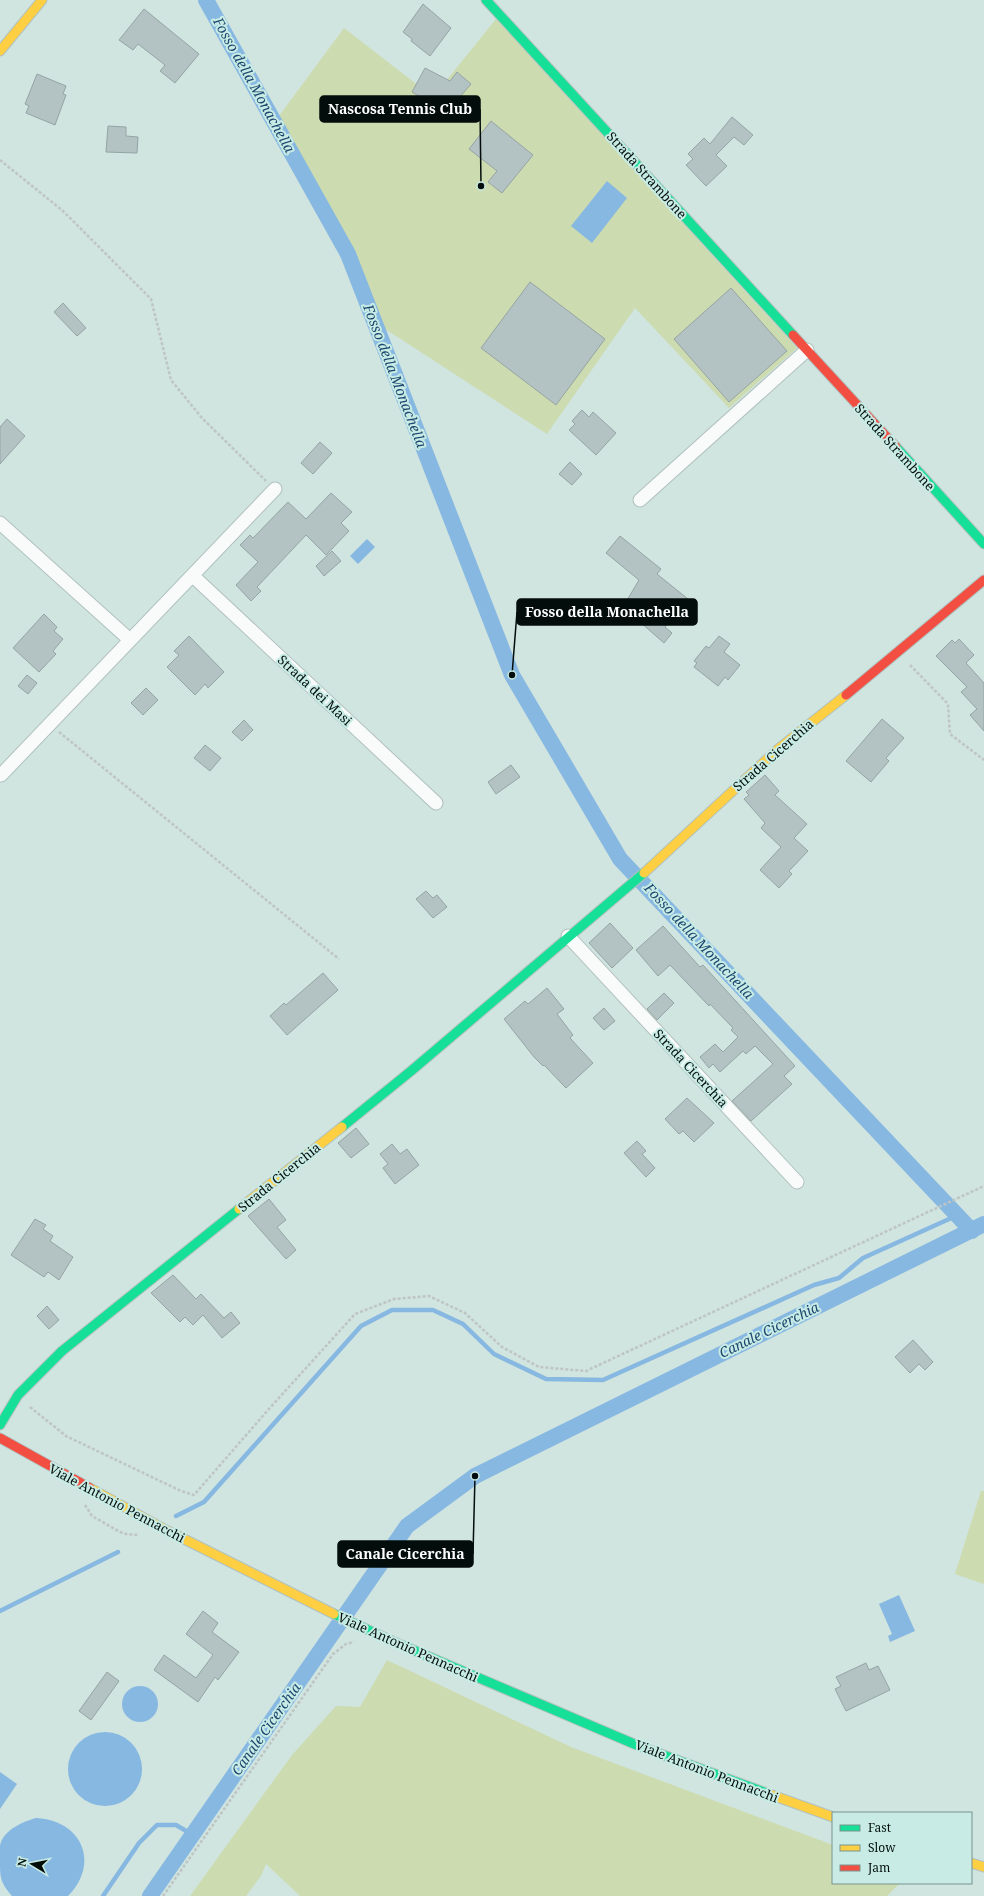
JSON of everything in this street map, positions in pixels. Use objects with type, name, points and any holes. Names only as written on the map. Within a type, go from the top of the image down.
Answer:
[{"type":"street","points":[[0,51],[42,0]]},
{"type":"street","name":"Strada Strambone","points":[[486,0],[984,544]]},
{"type":"street","points":[[640,500],[807,350]]},
{"type":"street","points":[[1,775],[275,489]]},
{"type":"street","points":[[0,523],[130,640]]},
{"type":"street","name":"Strada dei Masi","points":[[193,576],[436,803]]},
{"type":"street","name":"Strada Cicerchia","points":[[0,1425],[18,1395],[62,1351],[411,1071],[568,936],[657,862],[764,761],[898,653],[984,580]]},
{"type":"street","name":"Strada Cicerchia","points":[[568,936],[797,1182]]},
{"type":"street","name":"Viale Antonio Pennacchi","points":[[0,1438],[164,1529],[360,1626],[634,1744],[832,1817]]},
{"type":"street","points":[[972,1863],[984,1867]]},
{"type":"path","points":[[0,160],[64,211],[151,299],[171,380],[202,418],[275,489]]},
{"type":"path","points":[[898,653],[948,704],[950,734],[984,760]]},
{"type":"path","points":[[50,724],[339,959]]},
{"type":"path","points":[[18,1395],[40,1416],[66,1436],[181,1491],[194,1495],[268,1410],[355,1314],[394,1299],[429,1296],[465,1313],[502,1347],[539,1368],[586,1372],[984,1186]]},
{"type":"path","points":[[163,1896],[334,1654],[346,1644],[358,1640]]},
{"type":"green space","points":[[496,19],[797,348],[729,408],[635,308],[547,434],[379,325],[350,253],[276,120],[344,28],[433,97]]},
{"type":"green space","points":[[981,1491],[984,1491],[984,1584],[955,1574]]},
{"type":"green space","points":[[387,1660],[571,1747],[832,1845],[832,1884],[899,1884],[887,1896],[300,1896],[266,1864],[261,1876],[246,1896],[190,1896],[292,1755],[336,1706],[360,1707]]},
{"type":"water","points":[[607,181],[627,198],[592,243],[571,226]]},
{"type":"water","points":[[367,539],[375,547],[358,564],[350,556]]},
{"type":"water","points":[[899,1595],[915,1631],[890,1642],[888,1636],[892,1634],[879,1604]]},
{"type":"water","points":[[140,1686],[153,1691],[158,1704],[153,1717],[140,1722],[127,1717],[122,1704],[127,1691]]},
{"type":"water","points":[[98,1732],[112,1732],[126,1738],[136,1748],[142,1762],[140,1783],[136,1790],[126,1800],[112,1806],[98,1806],[84,1800],[74,1790],[68,1776],[68,1762],[74,1748],[84,1738]]},
{"type":"water","points":[[0,1772],[17,1784],[0,1809]]},
{"type":"water","points":[[36,1818],[52,1821],[65,1826],[75,1835],[81,1845],[84,1857],[83,1870],[78,1883],[68,1896],[12,1896],[5,1888],[0,1873],[0,1846],[2,1840],[9,1831]]},
{"type":"building","points":[[423,4],[451,28],[430,56],[411,41],[412,39],[403,32]]},
{"type":"building","points":[[144,9],[199,54],[175,83],[160,71],[165,65],[138,44],[133,50],[119,40]]},
{"type":"building","points":[[425,68],[450,81],[457,72],[471,84],[445,114],[433,104],[412,92]]},
{"type":"building","points":[[37,74],[66,86],[63,94],[66,95],[55,125],[26,113],[29,106],[25,104]]},
{"type":"building","points":[[732,117],[753,135],[744,145],[734,137],[716,155],[727,166],[706,186],[686,165],[693,159],[688,154],[704,138],[710,144]]},
{"type":"building","points":[[491,121],[533,155],[502,193],[488,182],[497,171],[469,149]]},
{"type":"building","points":[[108,126],[126,127],[126,136],[138,137],[137,153],[106,152]]},
{"type":"building","points":[[530,282],[605,339],[556,405],[481,348]]},
{"type":"building","points":[[731,288],[787,351],[729,402],[674,339]]},
{"type":"building","points":[[63,303],[86,328],[77,336],[54,312]]},
{"type":"building","points":[[582,410],[589,417],[593,412],[616,433],[596,455],[569,430],[575,424],[572,421]]},
{"type":"building","points":[[7,419],[25,436],[0,464],[0,427]]},
{"type":"building","points":[[320,442],[332,453],[313,474],[301,463]]},
{"type":"building","points":[[570,462],[582,474],[572,485],[559,474]]},
{"type":"building","points":[[331,493],[352,512],[341,523],[349,531],[326,555],[306,535],[257,587],[261,591],[251,601],[236,585],[258,562],[240,545],[250,535],[253,538],[288,502],[306,519]]},
{"type":"building","points":[[620,536],[661,569],[657,574],[688,599],[665,627],[672,633],[664,643],[623,607],[639,580],[606,553]]},
{"type":"building","points":[[332,551],[341,561],[324,576],[316,566]]},
{"type":"building","points":[[44,614],[57,627],[54,631],[63,639],[53,651],[56,654],[39,672],[13,648]]},
{"type":"building","points":[[189,636],[224,672],[208,688],[205,684],[195,695],[167,667],[179,655],[174,651]]},
{"type":"building","points":[[719,636],[730,644],[724,652],[740,665],[728,680],[725,677],[718,686],[694,667],[697,663],[694,661],[706,646],[709,648]]},
{"type":"building","points":[[959,639],[974,655],[966,663],[984,683],[984,731],[970,715],[977,709],[961,692],[967,687],[936,656],[952,640],[955,643]]},
{"type":"building","points":[[27,675],[37,683],[28,694],[18,686]]},
{"type":"building","points":[[146,688],[158,700],[143,715],[131,703]]},
{"type":"building","points":[[882,719],[904,738],[886,758],[889,761],[871,782],[846,761]]},
{"type":"building","points":[[244,720],[253,730],[242,741],[232,732]]},
{"type":"building","points":[[205,745],[221,758],[210,771],[194,758]]},
{"type":"building","points":[[511,765],[520,777],[496,794],[488,782]]},
{"type":"building","points":[[765,775],[779,791],[775,795],[807,824],[794,838],[808,851],[789,871],[792,874],[779,888],[760,870],[781,847],[761,828],[765,823],[744,799],[749,795],[746,792]]},
{"type":"building","points":[[426,891],[433,898],[437,895],[447,907],[433,918],[416,899]]},
{"type":"building","points":[[610,923],[633,948],[612,968],[589,943]]},
{"type":"building","points":[[663,926],[700,967],[703,965],[795,1066],[784,1076],[792,1084],[751,1121],[732,1101],[773,1064],[755,1046],[746,1054],[743,1051],[720,1072],[713,1064],[709,1068],[700,1057],[715,1044],[723,1052],[738,1037],[731,1030],[733,1028],[710,1004],[709,1006],[670,965],[658,976],[636,950]]},
{"type":"building","points":[[323,973],[338,990],[287,1035],[270,1016],[284,1003],[286,1005]]},
{"type":"building","points":[[547,988],[564,1009],[557,1014],[573,1035],[570,1038],[593,1063],[566,1088],[544,1065],[543,1066],[534,1057],[504,1019],[525,1001],[528,1004]]},
{"type":"building","points":[[664,993],[674,1003],[657,1020],[647,1009]]},
{"type":"building","points":[[604,1008],[615,1021],[604,1030],[593,1018]]},
{"type":"building","points":[[687,1098],[714,1123],[694,1142],[683,1131],[679,1134],[665,1119]]},
{"type":"building","points":[[356,1128],[369,1144],[351,1158],[338,1143]]},
{"type":"building","points":[[637,1141],[646,1151],[642,1154],[655,1168],[646,1177],[624,1153]]},
{"type":"building","points":[[392,1144],[400,1154],[407,1149],[419,1165],[395,1184],[383,1168],[388,1164],[380,1154]]},
{"type":"building","points":[[269,1199],[286,1220],[277,1227],[296,1250],[286,1259],[248,1216]]},
{"type":"building","points":[[35,1219],[46,1225],[43,1229],[53,1236],[50,1241],[73,1257],[59,1280],[48,1272],[44,1277],[11,1255]]},
{"type":"building","points":[[173,1275],[196,1299],[201,1294],[224,1318],[231,1312],[240,1323],[222,1338],[203,1315],[193,1325],[185,1317],[180,1322],[151,1293]]},
{"type":"building","points":[[47,1306],[59,1320],[49,1329],[37,1316]]},
{"type":"building","points":[[913,1340],[933,1362],[925,1370],[919,1364],[910,1373],[895,1357]]},
{"type":"building","points":[[203,1611],[218,1623],[212,1632],[239,1652],[218,1680],[215,1677],[198,1702],[154,1670],[164,1655],[196,1678],[213,1655],[186,1634]]},
{"type":"building","points":[[866,1663],[869,1670],[878,1666],[890,1690],[846,1711],[835,1689],[841,1686],[836,1677]]},
{"type":"building","points":[[107,1672],[119,1681],[91,1720],[79,1711]]},
{"type":"waterway","name":"Fosso della Monachella","points":[[206,0],[348,254],[512,675],[620,859],[972,1231]]},
{"type":"waterway","points":[[176,1516],[204,1502],[361,1326],[392,1310],[433,1310],[463,1324],[494,1354],[546,1379],[603,1380],[814,1285],[839,1278],[863,1258],[958,1215]]},
{"type":"waterway","name":"Canale Cicerchia","points":[[150,1896],[407,1526],[475,1476],[984,1224]]},
{"type":"waterway","points":[[0,1611],[118,1552]]},
{"type":"waterway","points":[[103,1896],[139,1843],[157,1825],[176,1825],[193,1835]]},
{"type":"traffic: fast","points":[[486,0],[793,335]]},
{"type":"traffic: fast","points":[[896,447],[984,544]]},
{"type":"traffic: fast","points":[[342,1127],[411,1071],[644,873]]},
{"type":"traffic: fast","points":[[0,1425],[18,1395],[62,1351],[239,1209]]},
{"type":"traffic: fast","points":[[334,1614],[392,1641],[639,1746],[769,1794]]},
{"type":"traffic: slow","points":[[0,51],[42,0]]},
{"type":"traffic: slow","points":[[644,873],[777,750],[846,695]]},
{"type":"traffic: slow","points":[[239,1209],[342,1127]]},
{"type":"traffic: slow","points":[[90,1488],[164,1529],[334,1614]]},
{"type":"traffic: slow","points":[[769,1794],[832,1817]]},
{"type":"traffic: slow","points":[[972,1863],[984,1867]]},
{"type":"traffic: jam","points":[[793,335],[896,447]]},
{"type":"traffic: jam","points":[[846,695],[984,580]]},
{"type":"traffic: jam","points":[[0,1438],[90,1488]]},
{"type":"place","name":"Nascosa Tennis Club","points":[[481,186]]},
{"type":"place","name":"Fosso della Monachella","points":[[512,675]]},
{"type":"place","name":"Canale Cicerchia","points":[[475,1476]]}]
